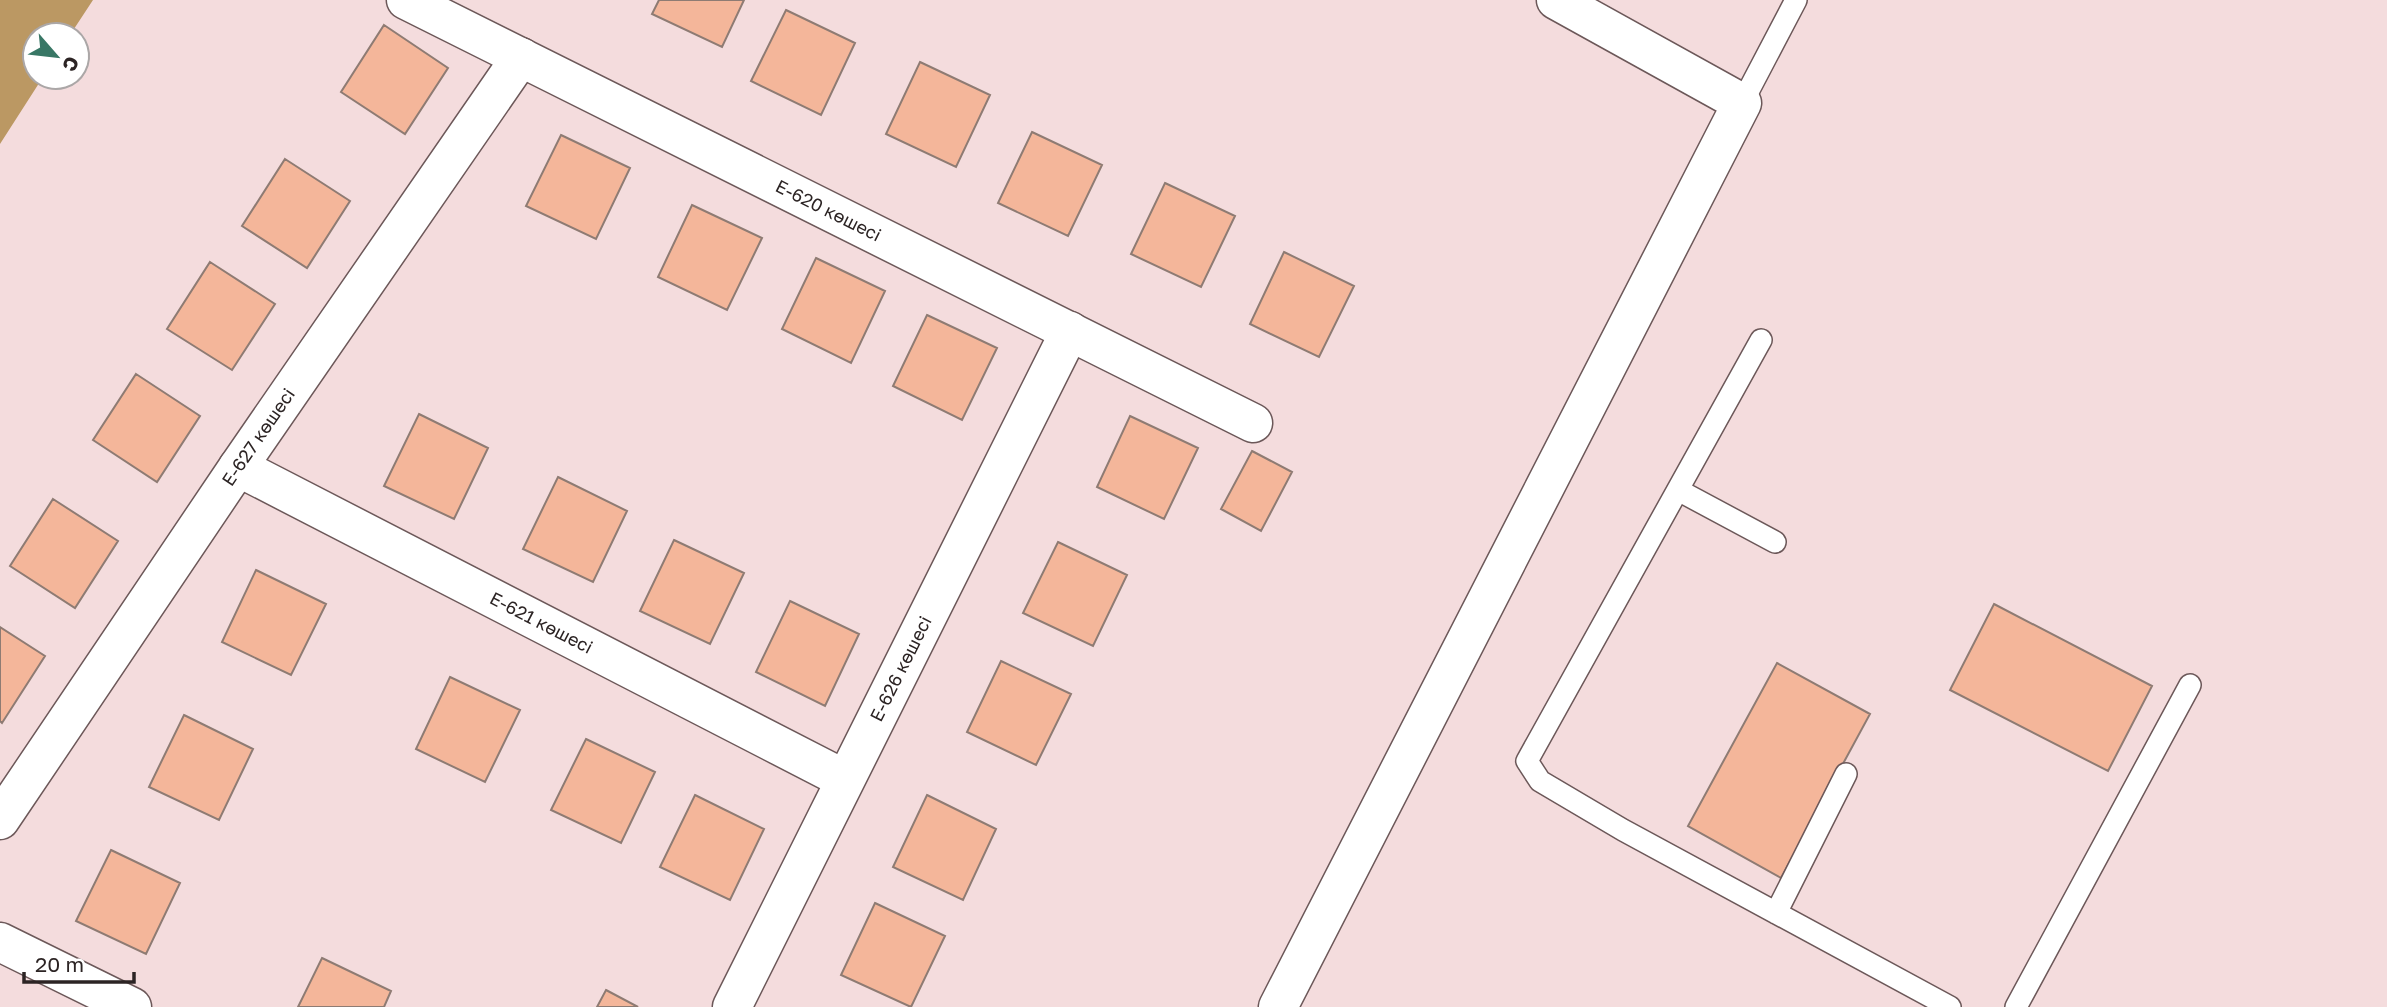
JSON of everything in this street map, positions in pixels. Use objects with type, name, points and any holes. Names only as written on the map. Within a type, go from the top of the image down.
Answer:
[{"type":"street","name":"Е-620 көшесі","points":[[406,0],[1253,423]]},
{"type":"street","points":[[1278,1007],[1742,103],[1556,0]]},
{"type":"street","name":"Е-627 көшесі","points":[[0,820],[238,467],[521,57]]},
{"type":"street","name":"Е-626 көшесі","points":[[732,1007],[1070,331]]},
{"type":"street","name":"Е-621 көшесі","points":[[238,467],[844,779]]},
{"type":"street","points":[[0,942],[132,1007]]},
{"type":"lane","points":[[1742,103],[1796,0]]},
{"type":"lane","points":[[1761,340],[1527,761],[1540,781],[1623,830],[1950,1007]]},
{"type":"lane","points":[[1678,490],[1775,542]]},
{"type":"lane","points":[[2016,1007],[2190,685]]},
{"type":"lane","points":[[1776,913],[1846,774]]},
{"type":"shaded area","points":[[0,0],[93,0],[79,21],[21,21],[21,91],[34,91],[0,144]]},
{"type":"building","points":[[659,0],[744,0],[722,47],[652,14]]},
{"type":"building","points":[[786,10],[855,43],[821,115],[751,81]]},
{"type":"building","points":[[384,25],[448,68],[405,134],[341,92]]},
{"type":"building","points":[[920,62],[990,95],[956,167],[886,134]]},
{"type":"building","points":[[1032,132],[1102,165],[1068,236],[998,203]]},
{"type":"building","points":[[561,135],[630,168],[596,239],[526,206]]},
{"type":"building","points":[[285,159],[350,201],[307,268],[242,226]]},
{"type":"building","points":[[1165,183],[1235,216],[1201,287],[1131,254]]},
{"type":"building","points":[[692,205],[762,238],[727,310],[658,277]]},
{"type":"building","points":[[1284,252],[1354,286],[1319,357],[1250,324]]},
{"type":"building","points":[[816,258],[885,291],[851,363],[782,329]]},
{"type":"building","points":[[210,262],[275,304],[232,370],[167,329]]},
{"type":"building","points":[[927,315],[997,348],[962,420],[893,386]]},
{"type":"building","points":[[136,374],[200,416],[157,482],[93,440]]},
{"type":"building","points":[[419,414],[488,448],[454,519],[384,486]]},
{"type":"building","points":[[1130,416],[1198,448],[1164,519],[1097,487]]},
{"type":"building","points":[[1252,451],[1292,472],[1261,531],[1221,509]]},
{"type":"building","points":[[558,477],[627,511],[593,582],[523,549]]},
{"type":"building","points":[[53,499],[118,541],[75,608],[10,566]]},
{"type":"building","points":[[674,540],[744,573],[710,644],[640,611]]},
{"type":"building","points":[[1058,542],[1127,575],[1093,646],[1023,613]]},
{"type":"building","points":[[256,570],[326,604],[291,675],[222,642]]},
{"type":"building","points":[[790,601],[859,634],[825,706],[756,672]]},
{"type":"building","points":[[1994,604],[2152,686],[2108,771],[1950,690]]},
{"type":"building","points":[[0,627],[45,656],[2,723],[0,721]]},
{"type":"building","points":[[1001,661],[1071,694],[1036,765],[967,732]]},
{"type":"building","points":[[1777,663],[1870,714],[1781,878],[1688,826]]},
{"type":"building","points":[[450,677],[520,710],[485,782],[416,749]]},
{"type":"building","points":[[184,715],[253,749],[219,820],[149,787]]},
{"type":"building","points":[[586,739],[655,772],[621,843],[551,810]]},
{"type":"building","points":[[695,795],[764,829],[730,900],[660,867]]},
{"type":"building","points":[[927,795],[996,829],[963,900],[893,867]]},
{"type":"building","points":[[111,850],[180,883],[146,954],[76,921]]},
{"type":"building","points":[[875,903],[945,936],[911,1007],[841,975]]},
{"type":"building","points":[[322,958],[391,991],[384,1007],[298,1007]]},
{"type":"building","points":[[606,990],[638,1007],[597,1007]]}]
